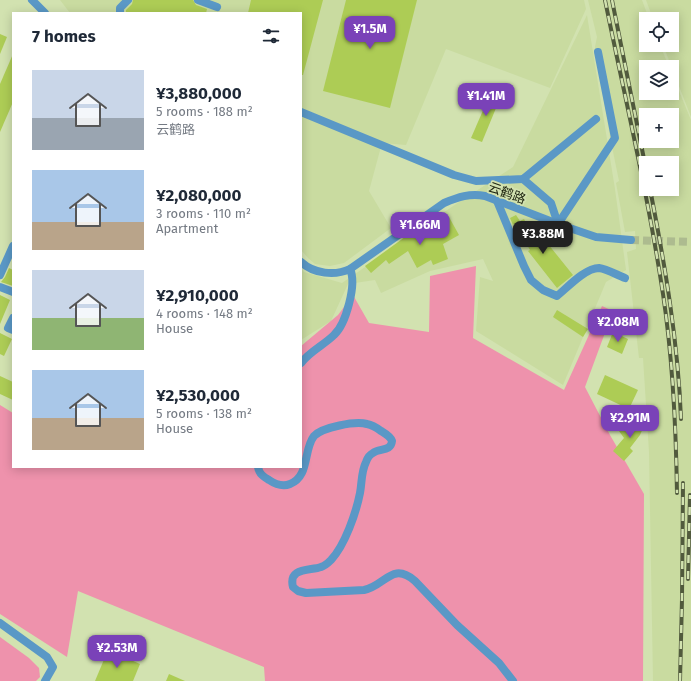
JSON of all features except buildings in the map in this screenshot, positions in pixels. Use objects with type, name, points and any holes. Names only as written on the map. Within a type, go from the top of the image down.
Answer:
[{"type":"street","points":[[32,0],[44,12]]},
{"type":"street","points":[[120,12],[120,8],[128,0]]},
{"type":"street","points":[[198,0],[217,7]]},
{"type":"street","points":[[558,224],[615,138],[598,52]]},
{"type":"street","points":[[302,112],[454,175],[476,181],[523,179],[596,119]]},
{"type":"street","points":[[523,179],[551,203],[558,224]]},
{"type":"street","name":"云鹤路","points":[[302,263],[310,268],[322,272],[338,273],[350,268],[444,203],[457,198],[475,195],[485,196],[558,224],[596,236],[631,240]]},
{"type":"street","points":[[497,201],[531,280],[543,290],[557,296],[586,272],[598,268],[625,278]]},
{"type":"street","points":[[0,275],[12,248]]},
{"type":"street","points":[[302,362],[310,353],[334,336],[339,328],[353,288],[353,276],[350,268]]},
{"type":"street","points":[[0,287],[12,292]]},
{"type":"street","points":[[12,320],[8,328],[12,330]]},
{"type":"street","points":[[258,468],[259,472],[273,483],[288,485],[296,481],[300,475],[312,440],[319,433],[342,425],[361,423],[374,427],[389,436],[392,441],[390,446],[373,452],[366,462],[362,472],[360,491],[356,507],[336,553],[330,561],[323,566],[303,570],[298,573],[293,580],[293,587],[298,591],[306,593],[364,590],[372,588],[394,574],[406,574],[415,581],[468,635],[499,662],[513,681]]},
{"type":"street","points":[[0,623],[47,657],[52,668],[45,681]]},
{"type":"shaded area","points":[[60,0],[584,0],[586,9],[550,88],[446,49],[406,145],[382,143],[369,191],[391,228],[344,263],[330,266],[315,264],[302,251],[302,12],[69,12]]},
{"type":"shaded area","points":[[588,0],[642,0],[646,12],[639,12],[639,52],[663,52],[666,60],[639,60],[639,100],[679,100],[679,91],[691,120],[691,681],[653,681],[649,452],[643,358],[639,358],[627,252],[636,249],[635,231],[625,232],[616,183],[619,181],[595,47],[597,37]]},
{"type":"shaded area","points":[[646,0],[691,0],[691,117],[679,86],[679,60],[669,60],[666,52],[679,52],[679,12],[650,12]]},
{"type":"shaded area","points":[[587,15],[615,189],[626,270],[606,282],[563,385],[476,331],[480,277],[493,281],[483,259],[430,271],[381,293],[375,280],[348,284],[331,321],[302,339],[302,269],[304,272],[342,283],[456,204],[513,167]]},
{"type":"shaded area","points":[[476,266],[473,338],[564,390],[602,306],[613,311],[585,387],[610,435],[644,494],[643,681],[265,681],[264,667],[78,591],[67,657],[0,614],[0,405],[12,412],[12,468],[302,468],[302,345],[338,315],[353,295],[369,323],[429,332],[430,276]]},
{"type":"shaded area","points":[[0,637],[29,658],[39,668],[40,677],[36,681],[0,681]]},
{"type":"tunnel","points":[[631,240],[691,242]]},
{"type":"railway","points":[[605,0],[643,183],[663,294],[673,394],[677,493]]},
{"type":"railway","points":[[612,0],[643,156]]},
{"type":"railway","points":[[651,196],[661,246],[674,332],[681,419]]},
{"type":"railway","points":[[680,681],[683,483]]},
{"type":"railway","points":[[688,579],[690,495]]}]
